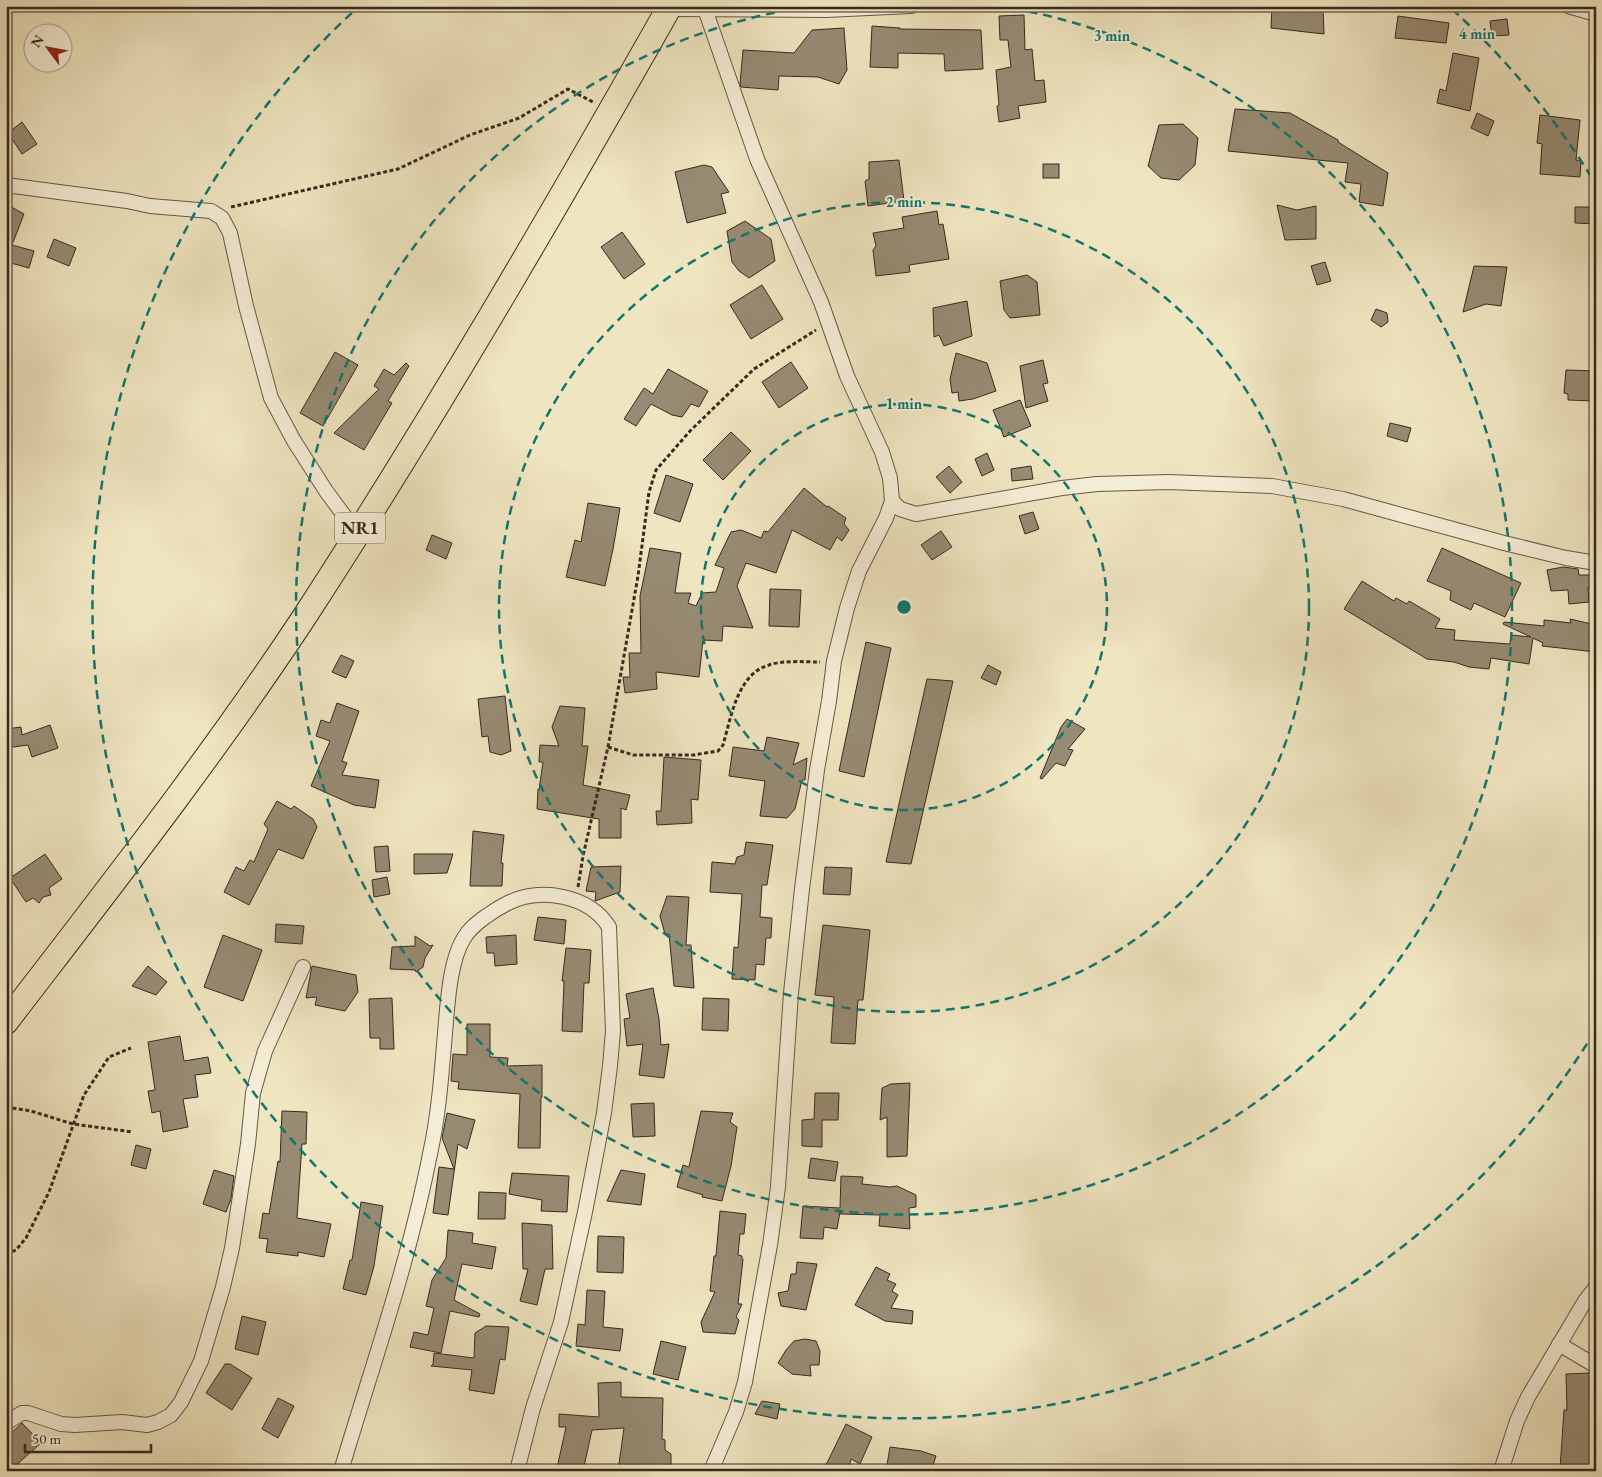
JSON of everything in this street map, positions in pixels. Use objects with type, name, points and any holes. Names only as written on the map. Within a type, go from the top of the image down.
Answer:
[{"type":"highway","name":"NR1","points":[[6,1022],[92,908],[150,836],[210,754],[302,620],[475,344],[669,8]]},
{"type":"street","points":[[669,8],[826,10],[911,6]]},
{"type":"street","points":[[1568,6],[1596,14]]},
{"type":"street","points":[[705,9],[756,159],[829,322],[847,376],[886,464],[890,478],[892,501],[886,518],[859,571],[847,608],[834,661],[814,789],[802,889],[791,993],[778,1187],[770,1245],[745,1382],[736,1412],[711,1471]]},
{"type":"street","points":[[6,185],[127,201],[150,206],[211,211],[222,218],[230,233],[239,266],[246,306],[271,398],[299,449],[357,533]]},
{"type":"street","points":[[892,501],[900,509],[916,514],[1062,488],[1097,484],[1168,482],[1272,486],[1343,499],[1504,544],[1596,563]]},
{"type":"street","points":[[341,1471],[413,1230],[431,1152],[441,1079],[451,977],[457,953],[463,939],[473,926],[509,902],[547,894],[576,900],[589,906],[602,917],[609,927],[613,1031],[604,1113],[587,1203],[561,1322],[533,1408],[517,1471]]},
{"type":"street","points":[[6,1423],[22,1413],[28,1413],[61,1424],[122,1422],[147,1425],[171,1415],[181,1402],[200,1361],[228,1263],[246,1160],[252,1093],[265,1052],[303,967]]},
{"type":"street","points":[[1501,1471],[1517,1421],[1528,1397],[1559,1344],[1596,1287]]},
{"type":"street","points":[[1559,1344],[1596,1366]]},
{"type":"path","points":[[211,211],[398,169],[470,135],[519,118],[568,89],[610,110]]},
{"type":"path","points":[[576,900],[583,856],[608,747],[638,576],[649,492],[656,470],[690,431],[754,369],[829,322]]},
{"type":"path","points":[[608,747],[633,754],[693,755],[718,751],[723,745],[740,693],[752,675],[760,668],[771,664],[834,661]]},
{"type":"path","points":[[6,1254],[16,1250],[26,1238],[49,1192],[84,1095],[109,1057],[131,1048]]},
{"type":"path","points":[[6,1107],[31,1111],[73,1124],[133,1132]]},
{"type":"building","points":[[1272,6],[1323,7],[1324,34],[1271,28]]},
{"type":"building","points":[[1024,15],[1025,50],[1032,49],[1035,81],[1044,80],[1046,102],[1018,106],[1020,118],[999,122],[996,70],[1011,67],[1008,40],[1000,40],[999,16]]},
{"type":"building","points":[[1398,16],[1449,23],[1446,43],[1395,38]]},
{"type":"building","points":[[1507,19],[1509,35],[1492,36],[1490,21]]},
{"type":"building","points":[[872,26],[900,29],[981,30],[983,69],[945,71],[944,54],[898,53],[898,68],[870,67]]},
{"type":"building","points":[[844,28],[847,70],[839,84],[818,77],[779,76],[778,90],[741,87],[743,50],[794,53],[812,30]]},
{"type":"building","points":[[1453,53],[1479,58],[1470,111],[1437,103],[1440,89],[1446,91]]},
{"type":"building","points":[[1235,109],[1290,113],[1338,140],[1338,142],[1388,173],[1383,206],[1359,202],[1361,184],[1345,182],[1348,163],[1228,151]]},
{"type":"building","points":[[1477,113],[1494,121],[1488,136],[1471,128]]},
{"type":"building","points":[[1540,115],[1580,120],[1576,160],[1581,161],[1580,177],[1540,174],[1542,144],[1537,143]]},
{"type":"building","points":[[22,122],[37,144],[22,154],[8,133]]},
{"type":"building","points":[[1183,124],[1198,138],[1195,165],[1179,180],[1161,178],[1148,166],[1159,125]]},
{"type":"building","points":[[899,160],[904,201],[868,206],[865,181],[869,179],[869,162]]},
{"type":"building","points":[[1043,164],[1059,164],[1059,178],[1043,178]]},
{"type":"building","points":[[704,165],[712,167],[729,192],[721,194],[726,213],[687,223],[675,172]]},
{"type":"building","points":[[6,204],[24,214],[7,258],[6,258]]},
{"type":"building","points":[[1277,205],[1297,210],[1316,206],[1316,239],[1285,240]]},
{"type":"building","points":[[1575,207],[1596,207],[1596,224],[1575,223]]},
{"type":"building","points":[[937,211],[939,225],[943,224],[949,259],[909,265],[910,272],[876,276],[873,250],[876,246],[873,233],[904,228],[902,217]]},
{"type":"building","points":[[745,221],[771,239],[775,261],[749,278],[739,271],[732,262],[727,231]]},
{"type":"building","points":[[622,232],[645,264],[624,279],[601,247]]},
{"type":"building","points":[[54,239],[76,248],[69,266],[47,257]]},
{"type":"building","points":[[12,245],[34,251],[29,268],[7,262]]},
{"type":"building","points":[[1325,262],[1331,281],[1317,285],[1311,266]]},
{"type":"building","points":[[1474,266],[1507,267],[1501,306],[1486,304],[1463,312]]},
{"type":"building","points":[[1027,275],[1037,282],[1040,315],[1010,318],[1004,310],[1000,281]]},
{"type":"building","points":[[762,285],[783,319],[751,339],[730,305]]},
{"type":"building","points":[[967,301],[972,336],[944,346],[939,335],[934,337],[933,308]]},
{"type":"building","points":[[1376,309],[1387,313],[1388,322],[1381,327],[1371,320]]},
{"type":"building","points":[[335,352],[358,365],[323,426],[300,413]]},
{"type":"building","points":[[956,353],[987,363],[996,391],[973,399],[959,401],[958,392],[952,393],[950,379]]},
{"type":"building","points":[[1043,360],[1048,383],[1043,384],[1048,401],[1026,408],[1020,366]]},
{"type":"building","points":[[791,362],[808,388],[779,408],[762,382]]},
{"type":"building","points":[[406,363],[409,366],[388,401],[392,403],[364,450],[334,433],[379,389],[374,386],[384,369],[394,375]]},
{"type":"building","points":[[668,369],[708,391],[699,407],[691,404],[682,417],[672,415],[651,404],[636,426],[624,419],[644,388],[653,394]]},
{"type":"building","points":[[1566,370],[1596,371],[1594,401],[1568,400],[1568,394],[1564,393]]},
{"type":"building","points":[[1020,400],[1031,426],[1004,437],[993,410]]},
{"type":"building","points":[[1390,423],[1411,428],[1407,442],[1387,436]]},
{"type":"building","points":[[731,432],[751,451],[723,480],[703,460]]},
{"type":"building","points":[[987,453],[994,470],[982,476],[975,459]]},
{"type":"building","points":[[949,466],[962,482],[950,493],[936,477]]},
{"type":"building","points":[[1031,466],[1033,479],[1012,481],[1011,469]]},
{"type":"building","points":[[666,475],[693,484],[680,522],[654,513]]},
{"type":"building","points":[[804,488],[827,507],[846,518],[844,524],[849,530],[842,541],[837,537],[830,550],[792,530],[776,573],[746,563],[737,586],[753,628],[723,626],[722,641],[703,640],[699,677],[656,672],[657,689],[625,693],[623,677],[630,677],[629,653],[641,653],[640,596],[650,548],[681,553],[675,593],[691,593],[688,603],[696,606],[702,593],[716,592],[724,568],[715,565],[731,532],[741,530],[761,538],[764,531],[768,532]]},
{"type":"building","points":[[588,503],[620,508],[605,586],[566,577],[575,540],[581,542]]},
{"type":"building","points":[[1033,512],[1039,529],[1025,534],[1019,516]]},
{"type":"building","points":[[941,531],[952,547],[932,560],[921,545]]},
{"type":"building","points":[[432,535],[452,543],[446,559],[426,550]]},
{"type":"building","points":[[1442,548],[1521,583],[1505,617],[1474,603],[1471,610],[1450,600],[1451,591],[1427,581]]},
{"type":"building","points":[[1563,567],[1578,569],[1579,575],[1591,575],[1592,588],[1588,588],[1589,602],[1569,604],[1568,590],[1551,591],[1547,570]]},
{"type":"building","points":[[1362,581],[1394,601],[1396,598],[1407,604],[1409,601],[1440,619],[1435,628],[1455,630],[1454,640],[1510,644],[1511,635],[1531,637],[1503,624],[1504,622],[1544,626],[1544,620],[1571,623],[1570,619],[1596,625],[1596,652],[1542,646],[1543,643],[1533,638],[1529,664],[1491,658],[1489,669],[1427,659],[1344,609]]},
{"type":"building","points":[[770,589],[801,590],[799,627],[769,626]]},
{"type":"building","points":[[866,642],[891,648],[864,777],[839,771]]},
{"type":"building","points":[[341,655],[354,661],[346,678],[332,672]]},
{"type":"building","points":[[988,665],[1001,672],[996,685],[981,678]]},
{"type":"building","points":[[927,679],[953,681],[911,864],[886,862]]},
{"type":"building","points":[[505,696],[511,751],[501,755],[490,752],[488,736],[482,737],[478,699]]},
{"type":"building","points":[[337,703],[359,711],[342,761],[347,763],[342,775],[379,780],[375,808],[354,805],[311,786],[330,741],[316,736],[321,720],[330,723]]},
{"type":"building","points":[[560,706],[585,708],[582,746],[588,746],[583,785],[630,795],[626,810],[621,808],[621,838],[599,838],[599,819],[537,809],[538,789],[543,762],[539,762],[540,745],[559,746],[552,727]]},
{"type":"building","points":[[1067,719],[1085,729],[1068,749],[1073,750],[1065,766],[1056,763],[1042,779],[1040,778],[1061,727]]},
{"type":"building","points":[[50,725],[58,748],[32,757],[28,745],[6,748],[6,729],[21,727],[22,735]]},
{"type":"building","points":[[767,737],[799,743],[793,765],[807,758],[805,780],[802,780],[795,809],[787,818],[760,816],[765,781],[729,776],[733,747],[764,751]]},
{"type":"building","points":[[664,757],[701,760],[698,800],[691,799],[692,823],[657,825],[656,811],[661,811]]},
{"type":"building","points":[[277,801],[291,809],[294,806],[313,819],[317,827],[303,859],[278,849],[249,905],[224,892],[236,867],[244,871],[250,860],[254,862],[268,829],[264,824]]},
{"type":"building","points":[[473,831],[504,835],[501,863],[503,863],[502,886],[470,886]]},
{"type":"building","points":[[746,842],[773,845],[767,885],[762,885],[760,917],[772,918],[771,938],[766,938],[764,965],[756,964],[755,980],[732,979],[734,947],[738,948],[742,894],[710,892],[712,862],[735,864],[737,857],[744,855]]},
{"type":"building","points":[[388,846],[390,871],[376,872],[374,847]]},
{"type":"building","points":[[45,854],[62,879],[49,888],[51,895],[43,897],[39,903],[33,898],[26,902],[10,878]]},
{"type":"building","points":[[414,854],[453,854],[447,873],[414,874]]},
{"type":"building","points":[[621,866],[620,892],[595,901],[596,892],[586,891],[591,867]]},
{"type":"building","points":[[825,867],[852,868],[850,895],[823,894]]},
{"type":"building","points":[[387,877],[390,894],[374,897],[372,880]]},
{"type":"building","points":[[667,896],[689,897],[686,945],[691,945],[694,988],[674,986],[669,934],[665,934],[660,916]]},
{"type":"building","points":[[538,917],[566,920],[564,944],[534,940]]},
{"type":"building","points":[[276,924],[304,926],[302,944],[275,942]]},
{"type":"building","points":[[823,925],[870,930],[863,1000],[858,1000],[855,1044],[831,1043],[834,997],[815,995]]},
{"type":"building","points":[[223,935],[262,950],[243,1001],[204,987]]},
{"type":"building","points":[[516,935],[517,964],[495,966],[494,953],[487,953],[486,937]]},
{"type":"building","points":[[415,936],[430,946],[433,945],[425,958],[423,967],[416,972],[415,970],[390,969],[392,947],[415,946]]},
{"type":"building","points":[[566,948],[591,950],[589,983],[584,983],[582,1032],[562,1031],[564,981],[562,981]]},
{"type":"building","points":[[148,966],[167,982],[156,995],[132,986]]},
{"type":"building","points":[[312,966],[356,975],[358,992],[345,1011],[315,1005],[317,997],[306,998]]},
{"type":"building","points":[[653,988],[659,1019],[661,1045],[669,1044],[664,1078],[639,1075],[643,1044],[627,1046],[624,1019],[630,1018],[626,994]]},
{"type":"building","points":[[392,998],[394,1049],[380,1049],[380,1038],[370,1038],[369,999]]},
{"type":"building","points":[[703,998],[729,999],[728,1031],[702,1030]]},
{"type":"building","points":[[467,1024],[490,1024],[490,1057],[508,1058],[507,1066],[542,1065],[540,1148],[518,1148],[520,1094],[458,1089],[459,1082],[451,1081],[453,1054],[467,1055]]},
{"type":"building","points":[[180,1036],[184,1061],[208,1057],[211,1073],[195,1075],[198,1097],[183,1099],[188,1127],[163,1132],[160,1111],[152,1113],[148,1091],[155,1090],[148,1042]]},
{"type":"building","points":[[910,1083],[907,1156],[887,1157],[887,1117],[880,1120],[882,1088],[891,1084]]},
{"type":"building","points":[[815,1093],[839,1093],[838,1120],[822,1120],[822,1147],[802,1146],[802,1120],[814,1119]]},
{"type":"building","points":[[654,1103],[655,1136],[633,1137],[631,1104]]},
{"type":"building","points":[[282,1111],[307,1112],[306,1144],[302,1144],[297,1218],[331,1224],[324,1257],[298,1252],[298,1256],[266,1252],[268,1239],[259,1238],[263,1213],[269,1214],[278,1161],[280,1162]]},
{"type":"building","points":[[701,1111],[733,1113],[730,1122],[737,1127],[731,1166],[722,1201],[702,1197],[703,1195],[677,1187],[683,1165],[689,1167]]},
{"type":"building","points":[[447,1113],[475,1120],[467,1149],[458,1144],[448,1215],[433,1213],[439,1167],[454,1169],[442,1138]]},
{"type":"building","points":[[136,1145],[151,1149],[146,1169],[131,1165]]},
{"type":"building","points":[[811,1158],[838,1162],[835,1181],[808,1178]]},
{"type":"building","points":[[214,1170],[234,1176],[231,1199],[226,1212],[203,1204]]},
{"type":"building","points":[[621,1170],[645,1174],[641,1205],[607,1201]]},
{"type":"building","points":[[512,1173],[569,1176],[567,1212],[541,1211],[542,1200],[509,1194]]},
{"type":"building","points":[[841,1176],[863,1177],[862,1184],[897,1186],[916,1195],[916,1207],[909,1208],[910,1229],[879,1226],[880,1215],[840,1214],[840,1212],[837,1229],[824,1227],[823,1239],[800,1238],[803,1206],[840,1208]]},
{"type":"building","points":[[479,1192],[506,1193],[505,1219],[478,1219]]},
{"type":"building","points":[[361,1202],[383,1206],[374,1266],[366,1295],[343,1289],[350,1260],[352,1260]]},
{"type":"building","points":[[720,1211],[746,1214],[744,1234],[740,1234],[738,1255],[742,1256],[743,1259],[738,1304],[742,1304],[736,1317],[739,1320],[735,1334],[703,1332],[701,1322],[715,1292],[710,1291],[714,1256],[716,1256]]},
{"type":"building","points":[[522,1223],[552,1225],[553,1269],[545,1269],[537,1305],[520,1301],[528,1269],[523,1269]]},
{"type":"building","points":[[448,1230],[473,1233],[472,1243],[496,1247],[492,1269],[462,1264],[454,1300],[480,1314],[479,1317],[450,1311],[441,1353],[410,1347],[414,1332],[428,1335],[434,1308],[426,1306],[432,1280],[446,1258]]},
{"type":"building","points":[[598,1236],[624,1237],[623,1273],[597,1272]]},
{"type":"building","points":[[797,1262],[817,1264],[806,1310],[781,1306],[778,1293],[788,1291],[791,1274],[796,1274]]},
{"type":"building","points":[[876,1267],[890,1274],[887,1280],[896,1284],[892,1291],[898,1295],[891,1308],[913,1311],[912,1324],[885,1321],[855,1305]]},
{"type":"building","points":[[587,1290],[605,1291],[603,1327],[623,1329],[620,1351],[576,1346],[578,1324],[585,1325]]},
{"type":"building","points":[[242,1316],[266,1322],[258,1355],[235,1349]]},
{"type":"building","points":[[486,1326],[509,1327],[505,1360],[500,1359],[494,1394],[469,1390],[472,1370],[431,1366],[434,1353],[474,1358],[475,1333]]},
{"type":"building","points":[[805,1339],[816,1341],[820,1351],[819,1365],[810,1365],[811,1376],[792,1374],[778,1363],[794,1341]]},
{"type":"building","points":[[661,1341],[686,1347],[678,1380],[653,1374]]},
{"type":"building","points":[[225,1364],[230,1364],[252,1378],[232,1410],[206,1393]]},
{"type":"building","points":[[1591,1373],[1596,1375],[1592,1469],[1560,1469],[1564,1410],[1567,1410],[1566,1374]]},
{"type":"building","points":[[621,1382],[621,1397],[663,1398],[662,1439],[665,1440],[665,1450],[671,1454],[671,1469],[665,1471],[618,1471],[624,1428],[592,1430],[583,1471],[557,1468],[566,1427],[559,1427],[559,1414],[599,1417],[598,1383]]},
{"type":"building","points":[[278,1398],[294,1406],[278,1438],[262,1429]]},
{"type":"building","points":[[762,1401],[780,1404],[777,1419],[755,1414]]},
{"type":"building","points":[[22,1423],[41,1443],[13,1468],[6,1461],[6,1438]]},
{"type":"building","points":[[846,1424],[872,1437],[860,1464],[851,1459],[848,1471],[823,1471]]},
{"type":"building","points":[[890,1447],[921,1451],[936,1456],[931,1471],[886,1471]]}]
